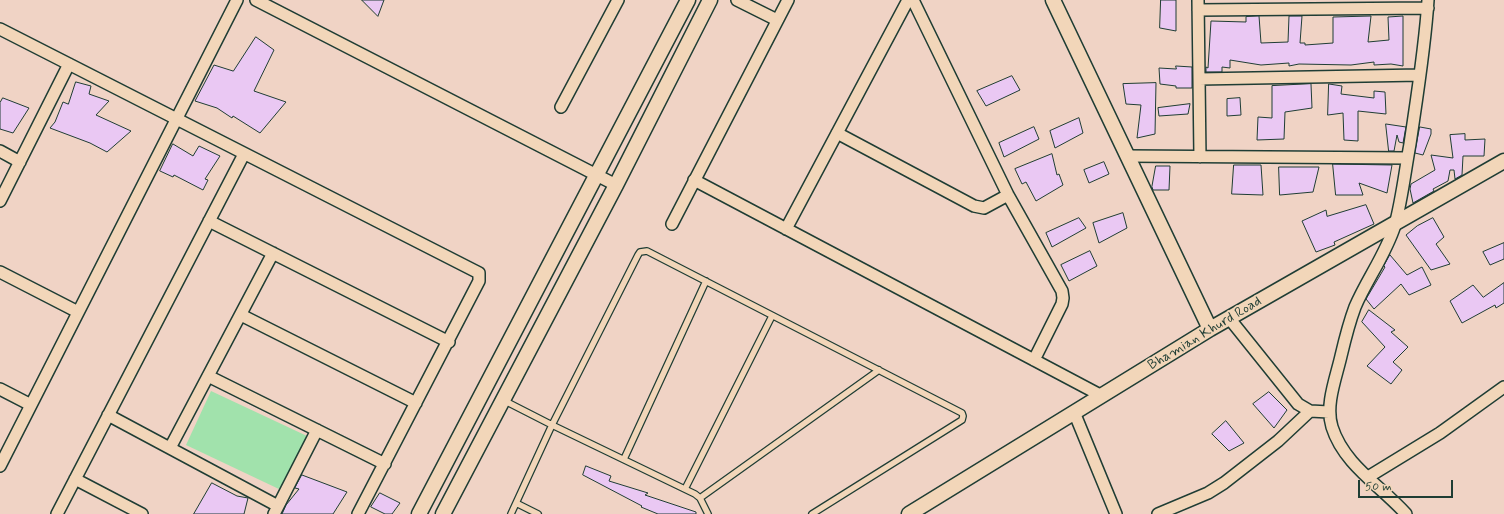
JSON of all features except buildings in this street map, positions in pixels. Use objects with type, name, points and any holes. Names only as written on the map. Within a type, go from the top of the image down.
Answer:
[{"type":"street","points":[[0,466],[237,0]]},
{"type":"street","points":[[256,0],[616,185]]},
{"type":"street","points":[[561,107],[617,0]]},
{"type":"street","points":[[419,514],[688,0]]},
{"type":"street","points":[[443,514],[616,185],[710,0]]},
{"type":"street","points":[[737,0],[778,20]]},
{"type":"street","points":[[672,224],[788,0]]},
{"type":"street","points":[[786,229],[908,0]]},
{"type":"street","points":[[913,0],[1008,196],[1062,291],[1062,304],[1034,360]]},
{"type":"street","points":[[1053,0],[1210,329]]},
{"type":"street","points":[[1200,157],[1198,5],[1428,4],[1420,75],[1407,158],[1394,225],[1387,244],[1356,306],[1347,331],[1329,412],[1332,426],[1338,441],[1350,460],[1406,514]]},
{"type":"street","points":[[0,29],[479,273],[479,280],[448,342],[358,514]]},
{"type":"street","points":[[0,201],[69,64]]},
{"type":"street","points":[[1199,79],[1420,75]]},
{"type":"street","points":[[837,133],[974,206],[984,208],[1008,196]]},
{"type":"street","points":[[0,151],[20,162]]},
{"type":"street","points":[[57,514],[244,154]]},
{"type":"street","points":[[1127,156],[1407,158]]},
{"type":"street","name":"Bhamian Khurd Road","points":[[909,514],[1210,329],[1504,161]]},
{"type":"street","points":[[694,180],[1102,396]]},
{"type":"street","points":[[209,221],[448,342]]},
{"type":"street","points":[[170,448],[274,253]]},
{"type":"street","points":[[0,272],[78,312]]},
{"type":"street","points":[[241,315],[416,403]]},
{"type":"street","points":[[1229,318],[1298,404],[1310,411],[1329,412]]},
{"type":"street","points":[[208,376],[385,464]]},
{"type":"street","points":[[1368,478],[1440,433],[1504,387]]},
{"type":"street","points":[[0,389],[31,405]]},
{"type":"street","points":[[1158,514],[1208,493],[1278,441],[1310,411]]},
{"type":"street","points":[[1074,412],[1116,514]]},
{"type":"street","points":[[108,415],[170,448],[276,510],[317,430]]},
{"type":"street","points":[[75,478],[142,514]]},
{"type":"lane","points":[[510,514],[552,425],[638,255],[640,252],[647,251],[962,413],[962,420],[812,514]]},
{"type":"lane","points":[[624,459],[706,281]]},
{"type":"lane","points":[[685,489],[772,316]]},
{"type":"lane","points":[[700,498],[879,370]]},
{"type":"lane","points":[[503,400],[685,489],[700,498],[708,514]]},
{"type":"lane","points":[[516,503],[538,514]]},
{"type":"green space","points":[[211,391],[307,436],[281,490],[186,445]]}]
